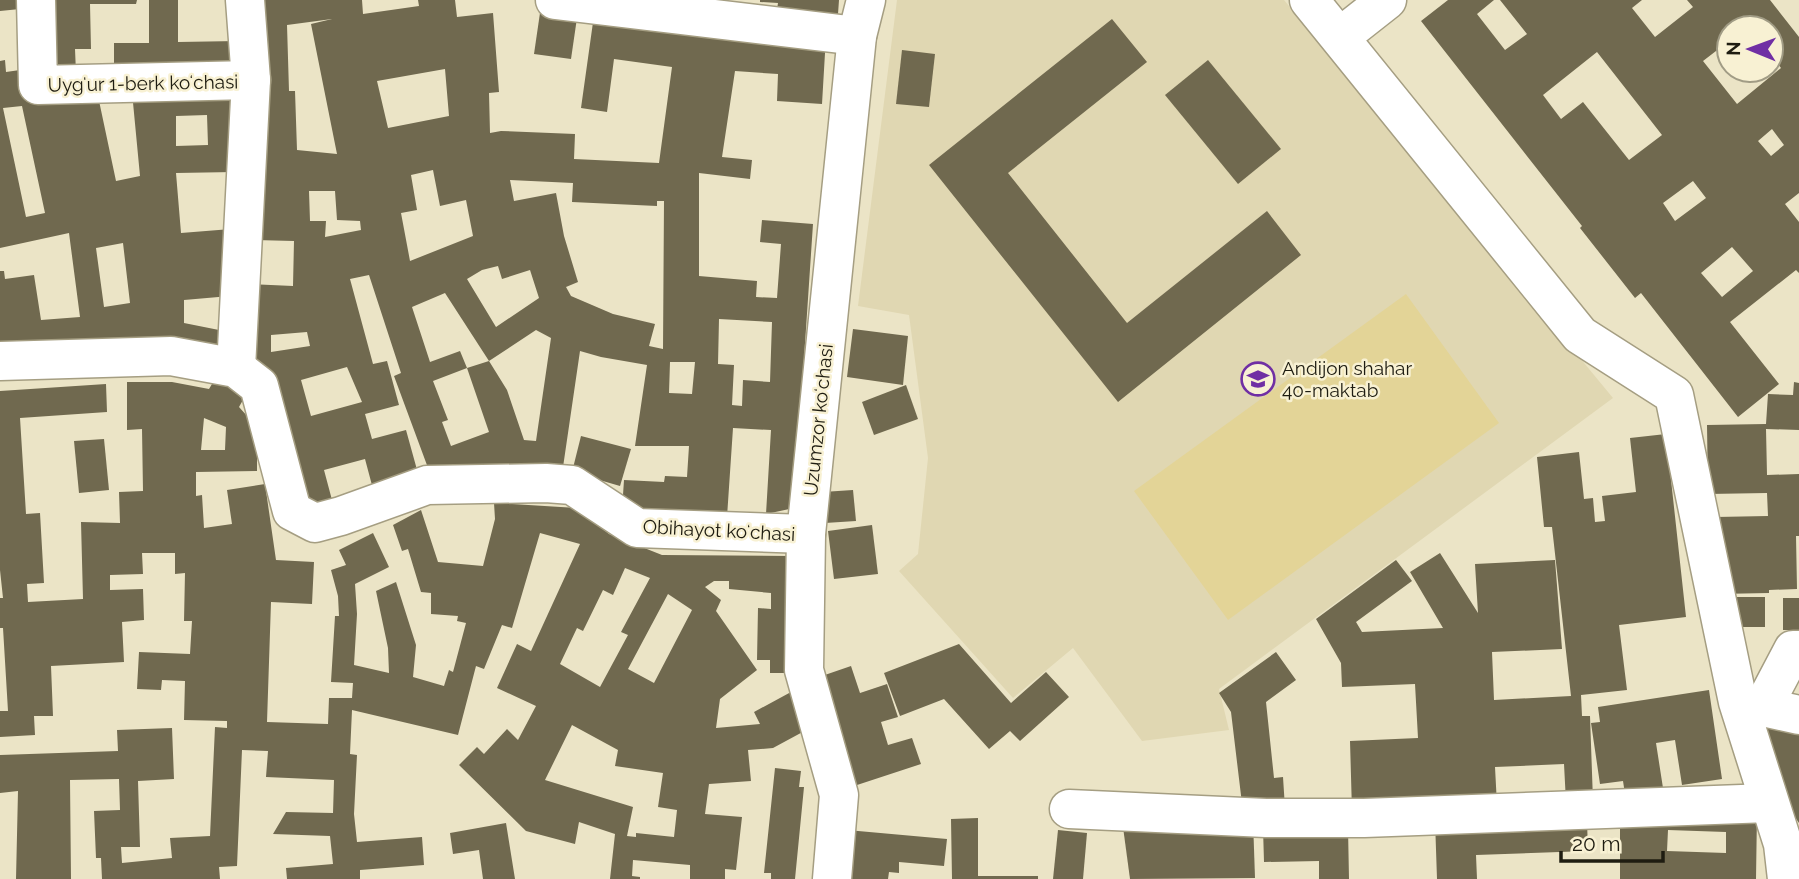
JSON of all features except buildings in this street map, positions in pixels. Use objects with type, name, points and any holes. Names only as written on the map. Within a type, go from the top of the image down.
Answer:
[{"type":"street","name":"Uygʻur 1-berk koʻchasi","points":[[36,0],[38,85],[251,80]]},
{"type":"street","points":[[0,361],[172,356],[236,368],[251,80],[246,0]]},
{"type":"street","points":[[555,0],[862,18]]},
{"type":"street","points":[[1309,0],[1580,335],[1674,395],[1767,708],[1769,803],[1783,844],[1787,879]]},
{"type":"street","points":[[1340,37],[1387,0]]},
{"type":"street","name":"Uzumzor koʻchasi","points":[[832,879],[838,795],[804,670],[806,534],[862,18]]},
{"type":"street","name":"Obihayot koʻchasi","points":[[236,368],[259,386],[292,511],[315,523],[426,485],[546,483],[572,485],[637,528],[806,534]]},
{"type":"street","points":[[1767,708],[1793,650],[1799,650]]},
{"type":"street","points":[[1069,809],[1266,818],[1364,818],[1769,803]]},
{"type":"shaded area","name":"Andijon shahar 40-maktab","points":[[897,0],[1284,0],[1613,398],[1219,689],[1229,730],[1142,741],[1073,648],[1013,698],[899,571],[918,554],[928,458],[909,315],[858,306]]},
{"type":"shaded area","points":[[1406,294],[1499,423],[1228,620],[1134,491]]},
{"type":"place","name":"Andijon shahar 40-maktab","points":[[1258,379]]}]
